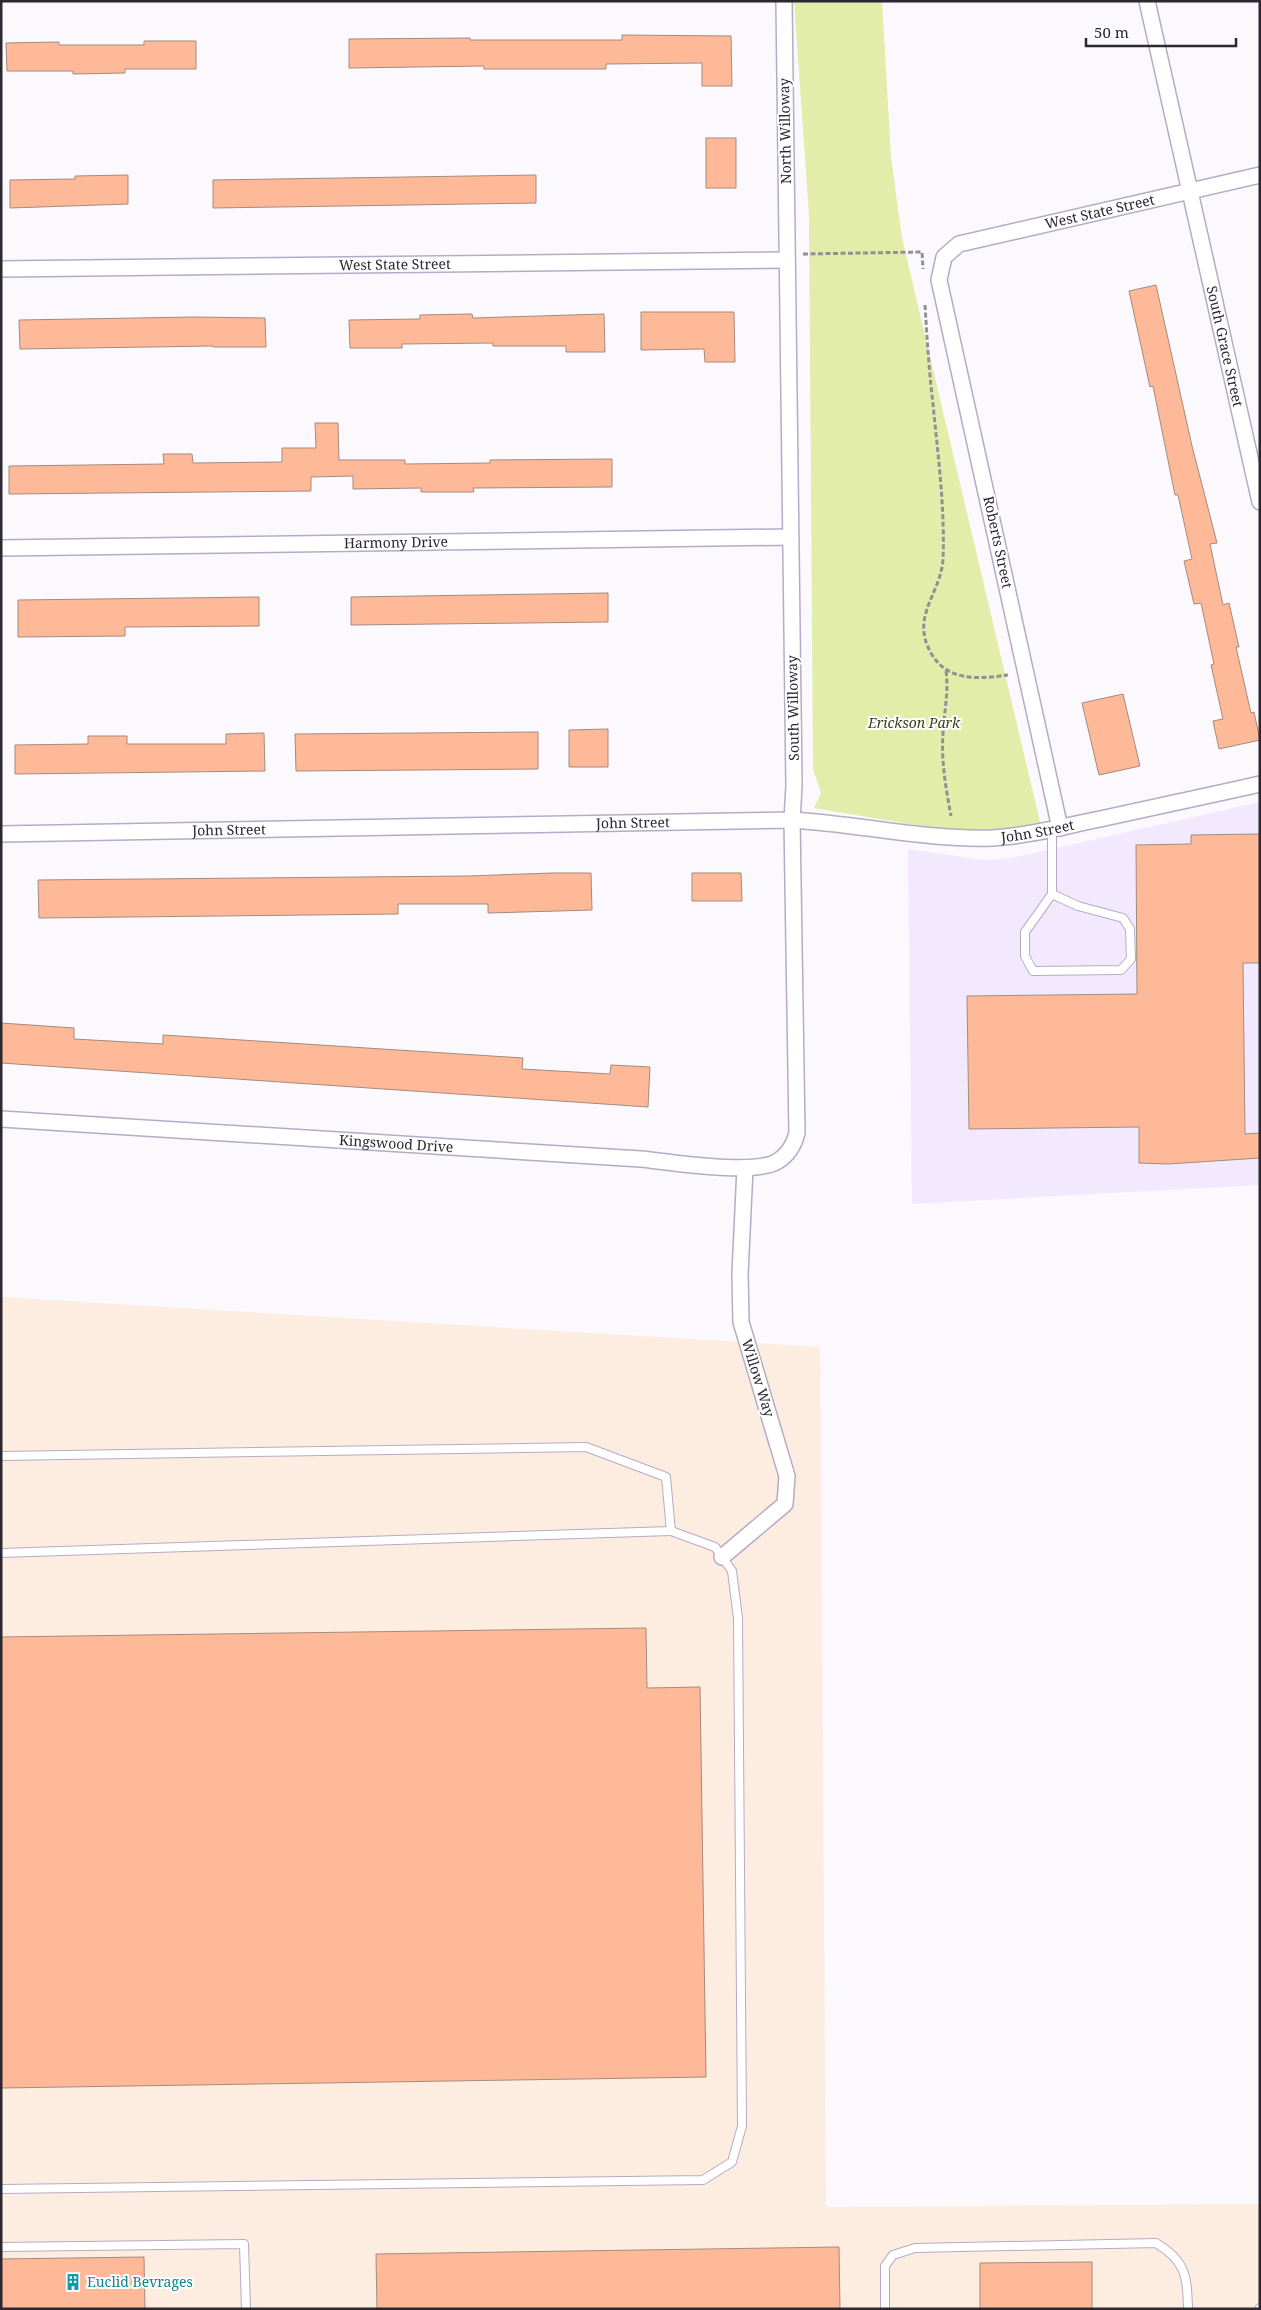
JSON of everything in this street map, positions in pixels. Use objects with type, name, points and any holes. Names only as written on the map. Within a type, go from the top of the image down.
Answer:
[{"type":"street","name":"North Willoway","points":[[784,1],[787,258]]},
{"type":"street","name":"South Grace Street","points":[[1147,1],[1260,502]]},
{"type":"street","name":"West State Street","points":[[944,257],[960,244],[1260,176]]},
{"type":"street","name":"Roberts Street","points":[[944,257],[938,280],[1026,671],[1056,828]]},
{"type":"street","name":"West State Street","points":[[1,269],[787,258]]},
{"type":"street","name":"South Willoway","points":[[787,258],[797,1133],[794,1146],[787,1153]]},
{"type":"street","name":"Harmony Drive","points":[[1,548],[790,537]]},
{"type":"street","name":"John Street","points":[[1,834],[792,820],[830,822],[960,838],[995,838],[1056,828],[1260,784]]},
{"type":"street","name":"Kingswood Drive","points":[[1,1119],[641,1159],[745,1168],[770,1165],[779,1161],[787,1153]]},
{"type":"street","name":"Willow Way","points":[[722,1557],[785,1504],[787,1476],[741,1322],[740,1274],[745,1168]]},
{"type":"lane","points":[[1052,894],[1078,906],[1123,918],[1130,929],[1131,959],[1122,970],[1033,971],[1025,956],[1025,932],[1052,894],[1056,828]]},
{"type":"lane","points":[[1,1456],[586,1447],[666,1477],[671,1532]]},
{"type":"lane","points":[[1,1553],[671,1532],[715,1547],[732,1571],[738,1618],[742,2126],[732,2162],[703,2180],[1,2189]]},
{"type":"lane","points":[[885,2309],[885,2266],[893,2255],[915,2248],[1156,2243],[1172,2253],[1187,2278],[1188,2309]]},
{"type":"lane","points":[[1,2247],[244,2244],[246,2309]]},
{"type":"path","points":[[787,258],[922,252],[923,272]]},
{"type":"path","points":[[924,297],[944,509],[941,575],[926,607],[924,630],[930,653],[946,671],[977,679],[1026,671]]},
{"type":"path","points":[[946,671],[948,686],[942,734],[946,786],[951,816]]},
{"type":"shaded area","points":[[1260,802],[1260,1185],[912,1204],[908,849],[984,860],[1011,858]]},
{"type":"shaded area","points":[[1,1297],[820,1347],[826,2207],[1260,2204],[1260,2309],[1,2309]]},
{"type":"green space","name":"Erickson Park","points":[[794,1],[882,1],[891,157],[902,238],[1041,826],[956,832],[814,808],[821,793],[813,769],[809,215]]},
{"type":"building","points":[[622,35],[731,36],[732,86],[702,86],[702,63],[606,64],[606,69],[484,69],[484,66],[349,68],[349,39],[622,40]]},
{"type":"building","points":[[144,41],[196,41],[196,69],[125,69],[125,73],[73,74],[73,71],[7,71],[6,43],[59,42],[59,45],[144,45]]},
{"type":"building","points":[[706,138],[736,138],[736,188],[706,188]]},
{"type":"building","points":[[128,175],[128,204],[10,208],[10,180],[75,179],[75,176]]},
{"type":"building","points":[[536,175],[536,203],[213,208],[213,180]]},
{"type":"building","points":[[1156,285],[1192,446],[1217,543],[1210,544],[1223,605],[1229,603],[1239,647],[1236,647],[1251,713],[1254,712],[1260,740],[1219,749],[1213,721],[1223,719],[1211,665],[1214,664],[1201,603],[1194,604],[1184,561],[1192,559],[1178,495],[1175,495],[1153,386],[1150,387],[1129,291]]},
{"type":"building","points":[[641,312],[734,312],[735,362],[705,362],[704,349],[641,350]]},
{"type":"building","points":[[472,314],[473,318],[604,314],[605,352],[566,352],[566,346],[493,346],[493,343],[402,344],[402,348],[350,348],[349,320],[420,319],[420,315]]},
{"type":"building","points":[[194,317],[265,318],[266,347],[20,349],[19,320]]},
{"type":"building","points":[[315,423],[338,423],[339,460],[405,460],[405,464],[490,463],[490,460],[612,459],[612,487],[473,488],[474,492],[421,492],[421,488],[353,489],[353,476],[311,477],[311,491],[9,494],[9,466],[164,464],[163,454],[192,454],[193,463],[282,462],[282,448],[316,448]]},
{"type":"building","points":[[608,593],[608,622],[351,625],[351,597]]},
{"type":"building","points":[[259,597],[259,626],[125,627],[125,636],[18,637],[18,600]]},
{"type":"building","points":[[1123,694],[1140,766],[1099,775],[1082,703]]},
{"type":"building","points":[[608,729],[608,767],[569,767],[569,730]]},
{"type":"building","points":[[538,732],[538,769],[296,771],[295,734]]},
{"type":"building","points":[[264,733],[265,771],[15,774],[15,745],[88,744],[88,736],[127,736],[127,744],[226,744],[226,734]]},
{"type":"building","points":[[1260,834],[1260,963],[1243,963],[1245,1134],[1260,1133],[1260,1158],[1168,1164],[1139,1163],[1139,1127],[969,1129],[967,996],[1137,994],[1136,845],[1191,844],[1191,835]]},
{"type":"building","points":[[591,873],[592,910],[488,913],[488,904],[398,904],[398,914],[39,918],[38,880],[468,876]]},
{"type":"building","points":[[692,873],[741,873],[742,901],[692,901]]},
{"type":"building","points":[[1,1023],[74,1028],[74,1039],[163,1044],[163,1035],[523,1058],[522,1069],[610,1074],[611,1065],[650,1067],[648,1107],[1,1063]]},
{"type":"building","points":[[646,1628],[647,1688],[700,1687],[706,2077],[1,2088],[1,1637]]},
{"type":"building","points":[[839,2247],[840,2309],[377,2309],[376,2254]]},
{"type":"building","name":"Euclid Bevrages","points":[[144,2257],[145,2309],[1,2309],[1,2259]]},
{"type":"building","points":[[1092,2262],[1092,2309],[980,2309],[980,2263]]},
{"type":"place","name":"Euclid Bevrages","points":[[73,2282]]}]
